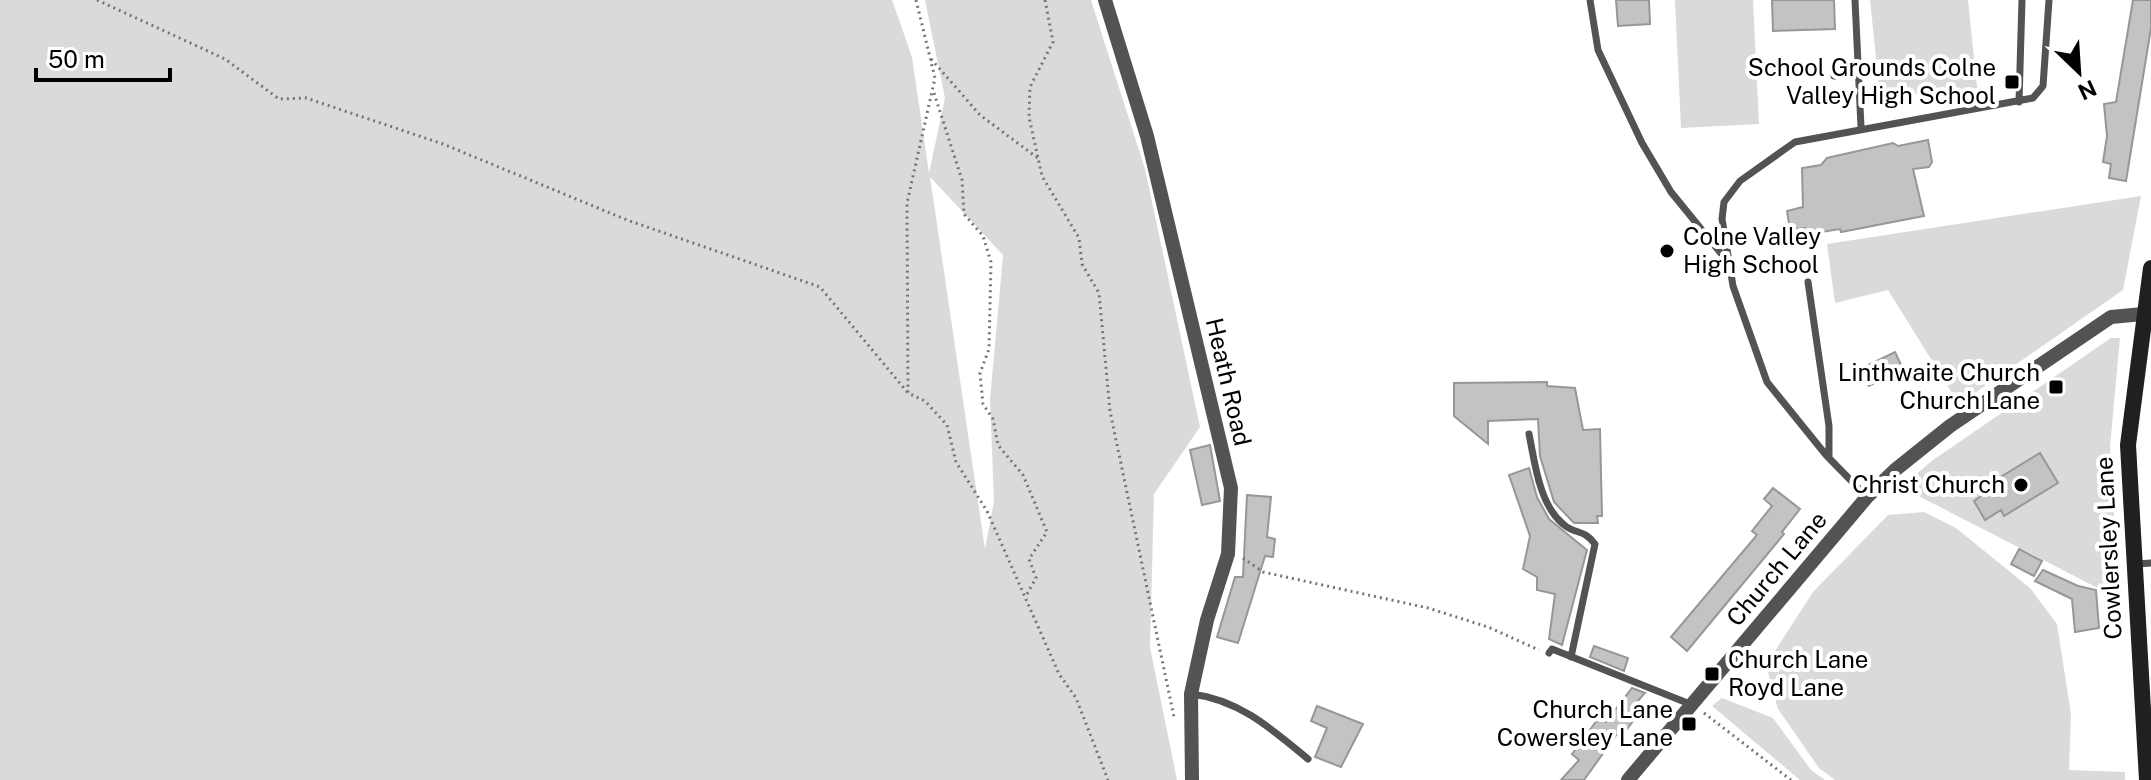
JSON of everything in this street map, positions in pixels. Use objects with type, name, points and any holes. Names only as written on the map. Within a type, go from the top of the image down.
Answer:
[{"type":"street","name":"Heath Road","points":[[1105,0],[1147,136],[1231,488],[1228,554],[1207,620],[1191,694],[1189,738],[1192,780]]},
{"type":"street","name":"Cowlersley Lane","points":[[2147,780],[2143,564],[2128,445],[2151,268]]},
{"type":"street","name":"Church Lane","points":[[1631,779],[1690,704],[1867,497],[1895,470],[1950,426],[2111,317],[2143,314]]},
{"type":"lane","points":[[1590,0],[1598,50],[1642,143],[1671,192],[1729,264]]},
{"type":"lane","points":[[1855,0],[1861,127]]},
{"type":"lane","points":[[2019,102],[2022,0]]},
{"type":"lane","points":[[1867,497],[1829,458],[1767,382],[1733,286],[1722,219],[1724,202],[1740,181],[1795,142],[1861,127],[2033,98],[2043,86],[2049,0]]},
{"type":"lane","points":[[1834,76],[1858,74]]},
{"type":"lane","points":[[1808,282],[1829,426],[1829,458]]},
{"type":"lane","points":[[1529,434],[1537,475],[1550,508],[1565,527],[1587,533],[1595,544],[1571,657]]},
{"type":"lane","points":[[1549,653],[1552,649],[1690,704]]},
{"type":"lane","points":[[1191,694],[1216,697],[1237,707],[1263,722],[1308,759]]},
{"type":"path","points":[[97,0],[225,59],[279,99],[306,98],[443,144],[627,220],[820,287],[908,393],[925,401],[947,425],[956,462],[987,511],[1059,674],[1076,698],[1108,780]]},
{"type":"path","points":[[908,393],[907,203],[935,78],[916,0]]},
{"type":"path","points":[[1045,0],[1053,42],[1030,87],[1029,117],[1042,176],[1079,238],[1082,264],[1099,293],[1110,411],[1129,510],[1152,604],[1172,715],[1189,738]]},
{"type":"path","points":[[930,58],[980,115],[1039,159]]},
{"type":"path","points":[[932,90],[962,180],[964,214],[983,236],[991,262],[989,349],[980,373],[983,404],[993,419],[998,445],[1023,475],[1047,532],[1029,559],[1036,578],[1026,598]]},
{"type":"path","points":[[1228,554],[1251,561],[1263,572],[1428,608],[1488,627],[1549,653]]},
{"type":"path","points":[[1690,704],[1791,780]]},
{"type":"shaded area","points":[[0,0],[892,0],[912,57],[929,173],[945,98],[925,0],[1091,0],[1145,169],[1200,427],[1154,494],[1150,647],[1177,780],[0,780]],"holes":[[[930,177],[1003,255],[990,400],[994,501],[985,549]]]},
{"type":"shaded area","points":[[1675,0],[1753,0],[1759,124],[1681,128]]},
{"type":"shaded area","points":[[1870,0],[1968,0],[1977,88],[1880,98]]},
{"type":"shaded area","points":[[2141,196],[2123,290],[1959,404],[1888,290],[1835,303],[1827,244]]},
{"type":"shaded area","points":[[2111,338],[2120,338],[2110,446],[2119,599],[1901,487],[1933,460]]},
{"type":"shaded area","points":[[1924,512],[1956,528],[2030,588],[2057,624],[2071,714],[2069,770],[2125,772],[2125,780],[1835,780],[1819,768],[1778,709],[1766,665],[1813,592],[1888,515]]},
{"type":"shaded area","points":[[1722,698],[1773,718],[1811,770],[1825,780],[1800,780],[1712,706]]},
{"type":"building","points":[[1616,0],[1649,0],[1650,24],[1618,26]]},
{"type":"building","points":[[1772,0],[1834,0],[1835,29],[1773,31]]},
{"type":"building","points":[[2133,0],[2151,0],[2151,28],[2126,181],[2109,178],[2111,164],[2103,162],[2107,136],[2104,104],[2116,102]]},
{"type":"building","points":[[1928,140],[1932,162],[1929,167],[1913,169],[1924,216],[1841,232],[1840,229],[1803,235],[1805,228],[1790,230],[1787,211],[1803,207],[1802,168],[1821,165],[1827,158],[1893,143],[1898,146]]},
{"type":"building","points":[[1895,352],[1903,369],[1869,386],[1860,369]]},
{"type":"building","points":[[1547,382],[1547,386],[1575,388],[1583,430],[1600,429],[1602,516],[1597,516],[1598,523],[1574,523],[1554,502],[1540,456],[1538,419],[1488,421],[1488,444],[1454,416],[1454,383]]},
{"type":"building","points":[[1210,445],[1220,501],[1202,505],[1190,450]]},
{"type":"building","name":"Christ Church","points":[[2040,453],[2058,483],[2004,516],[2001,510],[1985,520],[1974,501],[1987,492],[1984,487]]},
{"type":"building","points":[[1529,468],[1537,497],[1549,519],[1587,550],[1562,645],[1549,639],[1555,594],[1537,590],[1537,577],[1523,569],[1530,536],[1509,475]]},
{"type":"building","points":[[1773,488],[1800,509],[1782,532],[1784,534],[1687,651],[1671,637],[1757,535],[1752,531],[1772,506],[1764,499]]},
{"type":"building","points":[[1247,495],[1271,497],[1267,537],[1275,539],[1273,557],[1265,556],[1238,643],[1217,637],[1235,577],[1243,577]]},
{"type":"building","points":[[2019,549],[2042,561],[2034,576],[2011,564]]},
{"type":"building","points":[[2043,570],[2078,586],[2096,590],[2099,628],[2075,632],[2072,599],[2035,581]]},
{"type":"building","points":[[1594,646],[1628,658],[1624,671],[1590,657]]},
{"type":"building","points":[[1632,688],[1645,693],[1636,703],[1643,708],[1621,737],[1617,734],[1584,780],[1561,780],[1579,760],[1572,754],[1606,708],[1609,710],[1605,723]]},
{"type":"building","points":[[1317,706],[1363,724],[1341,767],[1315,757],[1327,728],[1311,721]]},
{"type":"place","name":"School Grounds Colne Valley High School","points":[[2012,82]]},
{"type":"place","name":"Colne Valley High School","points":[[1667,251]]},
{"type":"place","name":"Linthwaite Church Church Lane","points":[[2056,387]]},
{"type":"place","name":"Christ Church","points":[[2021,485]]},
{"type":"place","name":"Church Lane Royd Lane","points":[[1712,674]]},
{"type":"place","name":"Church Lane Cowersley Lane","points":[[1689,724]]}]
